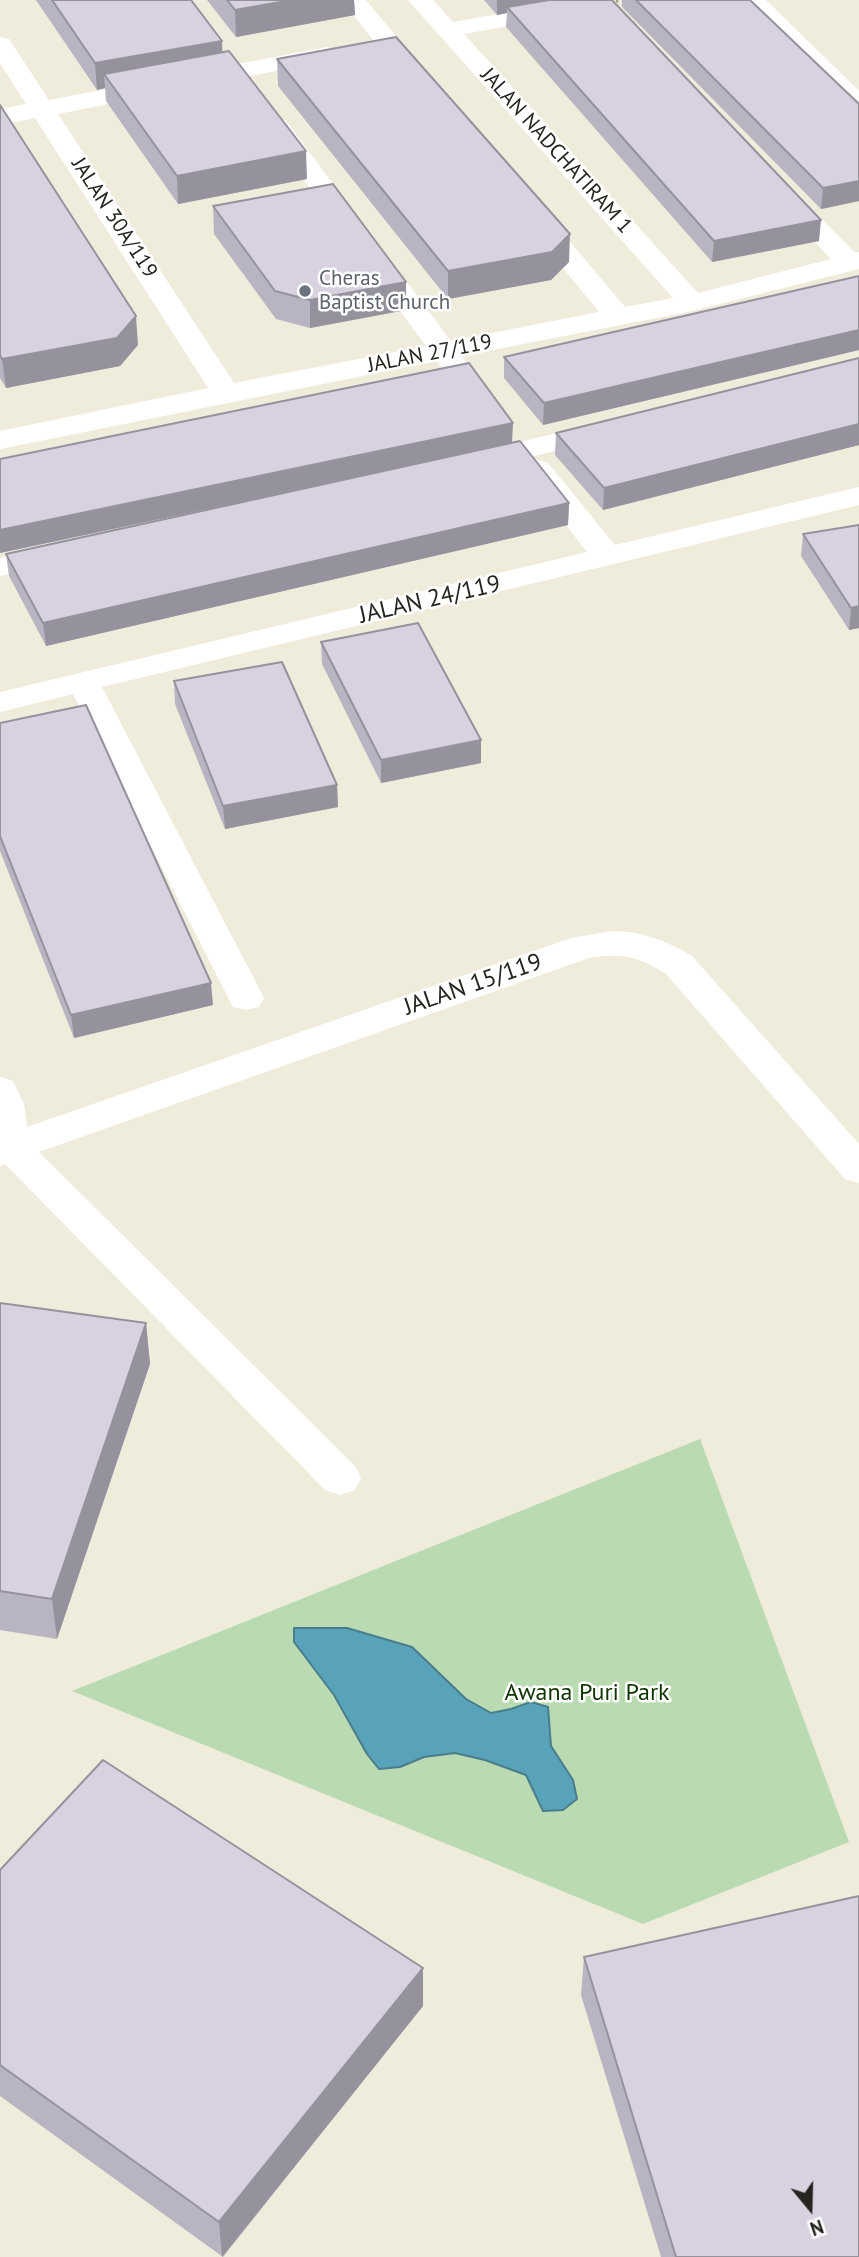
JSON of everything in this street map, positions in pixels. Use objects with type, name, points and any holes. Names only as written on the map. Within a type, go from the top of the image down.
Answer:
[{"type":"street","points":[[353,0],[432,95]]},
{"type":"street","name":"JALAN NADCHATIRAM 1","points":[[420,0],[692,303]]},
{"type":"street","points":[[752,0],[859,105]]},
{"type":"street","points":[[447,30],[611,2]]},
{"type":"street","points":[[0,117],[229,61],[353,49],[387,42]]},
{"type":"street","name":"JALAN 30A/119","points":[[0,44],[44,108],[226,393]]},
{"type":"street","points":[[229,61],[475,391]]},
{"type":"street","points":[[763,173],[854,261]]},
{"type":"street","points":[[521,201],[618,317]]},
{"type":"street","name":"JALAN 27/119","points":[[0,440],[226,393],[692,303],[854,261]]},
{"type":"street","points":[[456,466],[515,441],[631,424]]},
{"type":"street","points":[[515,441],[608,557]]},
{"type":"street","name":"JALAN 24/119","points":[[0,702],[859,496]]},
{"type":"street","points":[[0,567],[80,549]]},
{"type":"street","points":[[83,682],[246,998]]},
{"type":"street","name":"JALAN 15/119","points":[[5,1149],[584,947],[620,941],[650,947],[680,965],[859,1169]]},
{"type":"street","points":[[0,1090],[5,1104],[5,1149],[340,1478]]},
{"type":"green space","name":"Awana Puri Park","points":[[700,1439],[849,1842],[643,1924],[72,1691]]},
{"type":"water","points":[[294,1628],[347,1628],[412,1647],[466,1699],[491,1713],[531,1702],[548,1707],[551,1746],[573,1780],[577,1799],[563,1810],[543,1811],[526,1775],[485,1760],[455,1753],[424,1757],[400,1767],[379,1769],[367,1754],[334,1695],[294,1642]]},
{"type":"building","points":[[52,0],[191,0],[222,41],[95,63]]},
{"type":"building","points":[[227,0],[292,0],[235,10]]},
{"type":"building","points":[[549,0],[612,0],[821,220],[714,241],[507,7]]},
{"type":"building","points":[[636,0],[750,0],[859,104],[859,181],[823,188]]},
{"type":"building","points":[[396,37],[570,234],[552,252],[448,271],[277,59]]},
{"type":"building","points":[[229,51],[306,151],[177,176],[104,74]]},
{"type":"building","points":[[0,105],[136,316],[117,338],[2,359]]},
{"type":"building","points":[[333,184],[406,282],[310,300],[275,291],[213,206]]},
{"type":"building","points":[[859,276],[859,330],[544,403],[504,357]]},
{"type":"building","points":[[859,358],[859,424],[604,488],[556,433]]},
{"type":"building","points":[[469,363],[513,423],[0,530],[0,459]]},
{"type":"building","points":[[520,441],[569,503],[43,623],[6,554]]},
{"type":"building","points":[[859,525],[859,606],[851,608],[803,534]]},
{"type":"building","points":[[418,623],[481,740],[381,760],[321,642]]},
{"type":"building","points":[[282,662],[337,785],[223,806],[174,681]]},
{"type":"building","points":[[86,705],[211,983],[71,1015],[0,836],[0,723]]},
{"type":"building","points":[[0,1303],[146,1323],[52,1599],[0,1591]]},
{"type":"building","points":[[103,1760],[423,1968],[219,2222],[0,2065],[0,1870]]},
{"type":"building","points":[[859,1896],[859,2257],[676,2257],[584,1957]]},
{"type":"place","name":"Cheras Baptist Church","points":[[305,291]]}]
